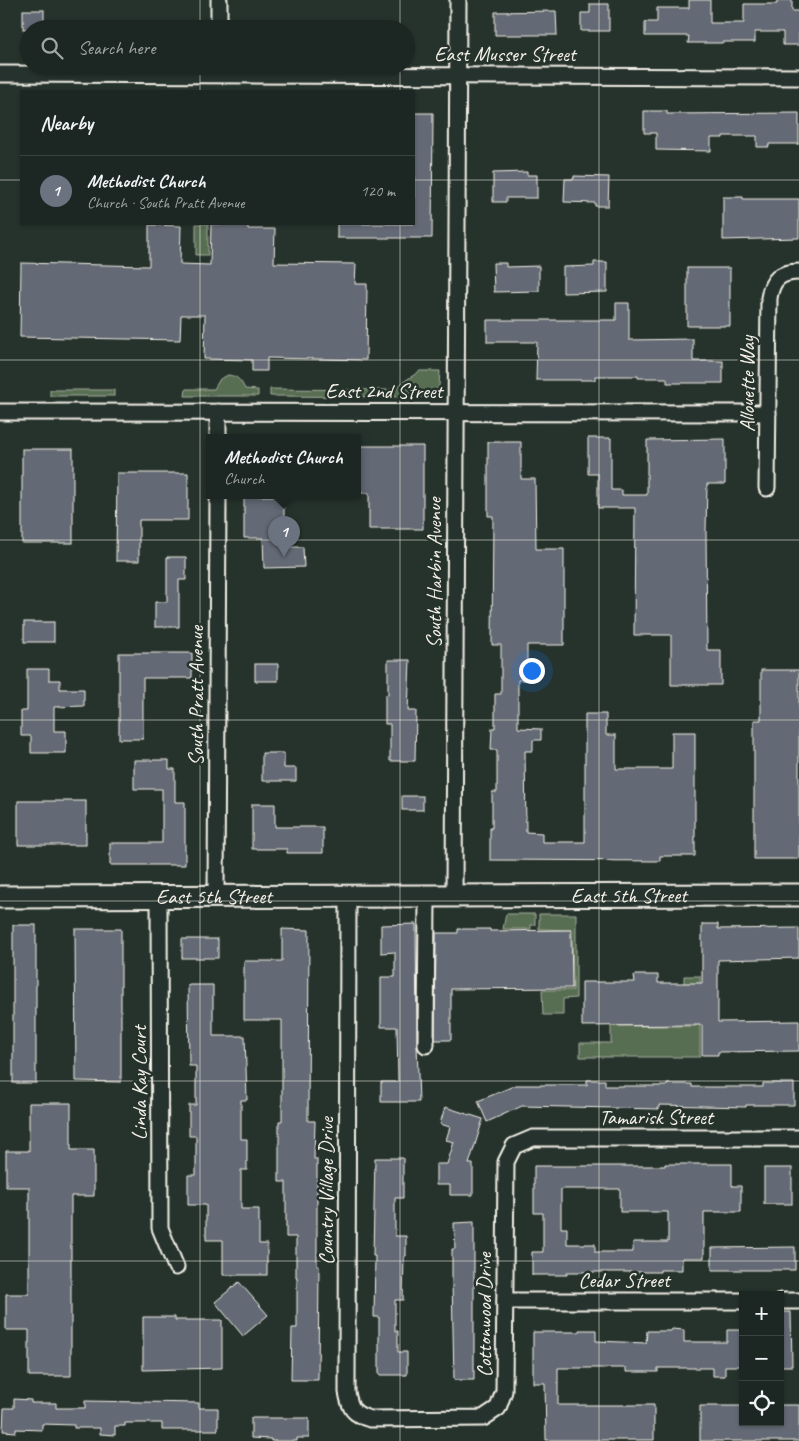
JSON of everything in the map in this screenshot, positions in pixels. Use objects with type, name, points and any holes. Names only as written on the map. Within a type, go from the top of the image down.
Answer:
[{"type":"main road","name":"East 5th Street","points":[[0,897],[799,895]]},
{"type":"street","points":[[219,0],[219,20]]},
{"type":"street","name":"South Harbin Avenue","points":[[454,896],[458,0]]},
{"type":"street","name":"East Musser Street","points":[[0,74],[20,74]]},
{"type":"street","name":"East Musser Street","points":[[415,74],[799,77]]},
{"type":"street","name":"Allouette Way","points":[[767,488],[768,306],[770,291],[775,280],[782,274],[799,272]]},
{"type":"street","name":"East 2nd Street","points":[[0,412],[768,413]]},
{"type":"street","points":[[218,412],[218,434]]},
{"type":"street","name":"South Pratt Avenue","points":[[216,897],[218,499]]},
{"type":"street","name":"Country Village Drive","points":[[348,896],[347,1392],[349,1405],[358,1415],[370,1419],[424,1418]]},
{"type":"street","points":[[426,1045],[428,896]]},
{"type":"street","name":"Linda Kay Court","points":[[159,897],[160,1228],[176,1267]]},
{"type":"street","name":"Tamarisk Street","points":[[514,1146],[533,1138],[799,1138]]},
{"type":"street","name":"Cottonwood Drive","points":[[424,1418],[484,1418],[498,1408],[504,1391],[506,1162],[514,1146]]},
{"type":"street","name":"Cedar Street","points":[[505,1302],[739,1301]]},
{"type":"street","points":[[784,1301],[799,1301]]},
{"type":"green space","points":[[196,225],[208,225],[208,255],[196,255]]},
{"type":"green space","points":[[420,371],[440,371],[439,386],[436,393],[425,397],[270,396],[270,389],[391,390]]},
{"type":"green space","points":[[228,375],[239,379],[245,389],[258,390],[258,396],[185,396],[186,389],[214,389],[220,379]]},
{"type":"green space","points":[[50,390],[114,390],[114,396],[50,396]]},
{"type":"green space","points":[[506,914],[535,914],[535,925],[531,925],[531,929],[503,929]]},
{"type":"green space","points":[[539,914],[576,914],[576,998],[563,999],[563,1015],[543,1015],[542,990],[573,990],[572,930],[539,929]]},
{"type":"green space","points":[[684,976],[700,976],[700,1057],[580,1057],[580,1043],[611,1043],[611,1026],[696,1026],[696,991],[684,990]]},
{"type":"building","points":[[689,0],[710,0],[710,23],[744,23],[744,4],[777,4],[777,0],[792,0],[792,11],[799,11],[799,45],[783,45],[783,32],[755,32],[755,42],[722,43],[688,43],[689,36],[645,36],[645,22],[657,22],[657,8],[689,8]]},
{"type":"building","points":[[590,4],[609,4],[609,31],[581,31],[581,13],[590,13]]},
{"type":"building","points":[[23,10],[44,10],[44,20],[23,20]]},
{"type":"building","points":[[556,11],[557,35],[495,35],[495,12]]},
{"type":"building","points":[[644,111],[667,111],[667,114],[799,113],[799,144],[769,144],[769,147],[757,147],[757,136],[723,136],[723,138],[711,138],[711,151],[656,150],[656,133],[644,133]]},
{"type":"building","points":[[415,113],[433,113],[432,238],[337,238],[337,225],[415,225]]},
{"type":"building","points":[[527,172],[527,175],[537,175],[537,198],[506,198],[506,202],[493,202],[493,173]]},
{"type":"building","points":[[574,176],[609,177],[608,206],[595,206],[595,203],[564,202],[565,179],[574,179]]},
{"type":"building","points":[[723,197],[799,199],[799,238],[723,240]]},
{"type":"building","points":[[149,225],[181,226],[180,264],[210,265],[211,225],[248,225],[248,229],[275,229],[274,263],[356,264],[355,284],[367,284],[366,360],[267,358],[267,371],[252,371],[252,360],[204,359],[205,315],[181,315],[180,340],[20,337],[21,263],[149,266]]},
{"type":"building","points":[[594,262],[607,262],[607,292],[563,293],[563,267],[594,266]]},
{"type":"building","points":[[493,263],[506,263],[506,267],[539,266],[539,291],[494,292]]},
{"type":"building","points":[[687,268],[730,268],[730,326],[687,326]]},
{"type":"building","points":[[616,303],[629,303],[629,340],[693,339],[693,361],[723,361],[723,383],[667,383],[667,378],[638,378],[638,376],[595,376],[595,380],[536,380],[537,342],[487,342],[487,320],[616,320]]},
{"type":"building","points":[[588,438],[611,438],[611,490],[622,490],[622,495],[647,495],[647,440],[725,439],[725,484],[707,484],[706,531],[707,650],[721,650],[721,685],[671,685],[671,635],[634,635],[635,508],[598,508],[598,474],[588,474]]},
{"type":"building","points":[[488,442],[521,442],[521,479],[535,479],[536,549],[564,549],[564,645],[527,645],[527,680],[518,680],[518,728],[541,729],[541,740],[533,740],[533,751],[525,751],[526,832],[542,833],[542,842],[585,842],[585,714],[606,714],[606,735],[616,735],[616,769],[672,769],[672,732],[695,732],[695,856],[660,856],[660,861],[490,860],[492,792],[497,792],[497,750],[491,750],[492,728],[495,728],[495,694],[501,694],[501,645],[492,645],[493,516],[488,516]]},
{"type":"building","points":[[361,446],[423,446],[423,529],[369,529],[369,493],[361,493]]},
{"type":"building","points":[[22,449],[73,449],[73,543],[22,543]]},
{"type":"building","points":[[117,473],[188,473],[188,520],[139,520],[139,561],[116,561]]},
{"type":"building","points":[[244,499],[284,499],[284,547],[303,547],[304,567],[264,568],[263,538],[244,538]]},
{"type":"building","points":[[167,557],[186,557],[186,580],[179,580],[179,627],[155,627],[155,602],[167,602]]},
{"type":"building","points":[[24,622],[54,622],[54,642],[24,642]]},
{"type":"building","points":[[119,653],[192,653],[192,678],[143,678],[143,739],[119,739]]},
{"type":"building","points":[[388,660],[410,660],[408,711],[416,711],[415,761],[390,761],[390,724],[385,724],[385,695],[388,695]]},
{"type":"building","points":[[255,664],[278,664],[278,681],[255,681]]},
{"type":"building","points":[[27,669],[49,669],[49,680],[60,680],[60,689],[84,689],[84,706],[54,707],[54,731],[66,731],[66,753],[31,753],[31,736],[21,736],[21,711],[27,711]]},
{"type":"building","points":[[761,670],[799,670],[799,859],[754,859],[754,720],[761,720]]},
{"type":"building","points":[[262,753],[284,753],[284,768],[296,768],[296,781],[262,781]]},
{"type":"building","points":[[134,760],[169,760],[169,769],[175,769],[175,802],[185,802],[185,865],[110,865],[110,843],[162,843],[162,789],[134,789]]},
{"type":"building","points":[[402,796],[423,796],[423,810],[402,810]]},
{"type":"building","points":[[18,801],[86,801],[86,845],[18,845]]},
{"type":"building","points":[[252,804],[275,804],[275,827],[323,827],[323,853],[287,853],[287,849],[252,849]]},
{"type":"building","points":[[416,924],[419,1102],[381,1102],[381,1082],[398,1082],[397,1027],[381,1027],[381,977],[395,977],[395,952],[381,953],[381,925]]},
{"type":"building","points":[[702,924],[718,924],[718,929],[799,928],[799,958],[718,960],[718,1022],[799,1021],[799,1051],[718,1052],[718,1055],[702,1055],[702,1025],[582,1026],[582,982],[635,982],[634,975],[658,975],[658,983],[702,983]]},
{"type":"building","points":[[13,925],[36,925],[36,1083],[13,1083]]},
{"type":"building","points":[[75,929],[121,929],[121,1082],[76,1081]]},
{"type":"building","points":[[282,929],[309,930],[308,1121],[315,1121],[314,1159],[317,1159],[317,1266],[319,1266],[318,1380],[291,1380],[292,1328],[297,1328],[296,1237],[286,1237],[286,1182],[279,1182],[279,1121],[282,1121],[282,1020],[244,1020],[244,961],[282,961]]},
{"type":"building","points":[[458,929],[490,929],[490,931],[571,930],[572,988],[451,989],[451,1040],[435,1040],[436,933],[458,933]]},
{"type":"building","points":[[182,939],[218,939],[218,958],[182,958]]},
{"type":"building","points":[[188,985],[213,985],[213,1036],[245,1036],[247,1100],[241,1100],[241,1139],[247,1139],[247,1170],[241,1170],[241,1209],[259,1209],[259,1244],[267,1244],[267,1275],[223,1275],[223,1240],[206,1240],[206,1205],[188,1205],[188,1175],[196,1175],[196,1136],[189,1136],[189,1105],[196,1105],[196,1066],[189,1066]]},
{"type":"building","points":[[587,1080],[605,1080],[605,1086],[692,1084],[692,1087],[763,1087],[763,1083],[794,1083],[794,1105],[746,1105],[746,1107],[659,1105],[659,1109],[522,1106],[487,1122],[478,1101],[516,1085],[587,1085]]},
{"type":"building","points":[[29,1103],[71,1103],[71,1150],[94,1150],[94,1196],[71,1196],[71,1376],[29,1376],[29,1330],[6,1330],[6,1294],[29,1294],[29,1187],[6,1187],[6,1151],[29,1151]]},
{"type":"building","points":[[445,1107],[483,1119],[469,1164],[473,1164],[473,1195],[450,1195],[450,1185],[436,1185],[436,1164],[447,1164],[454,1142],[446,1140],[450,1127],[440,1124]]},
{"type":"building","points":[[375,1158],[403,1158],[403,1198],[395,1198],[395,1236],[406,1236],[406,1256],[404,1256],[403,1300],[395,1300],[395,1331],[398,1331],[398,1352],[407,1352],[407,1375],[379,1375],[379,1317],[374,1317]]},
{"type":"building","points":[[665,1164],[732,1164],[732,1186],[741,1186],[741,1212],[704,1212],[704,1258],[682,1258],[682,1270],[660,1270],[660,1272],[567,1272],[567,1275],[532,1275],[532,1252],[543,1252],[543,1213],[534,1213],[534,1166],[665,1166]],"holes":[[[561,1189],[620,1189],[620,1212],[668,1212],[668,1242],[633,1242],[633,1252],[595,1252],[595,1244],[567,1244],[567,1228],[561,1228]]]},
{"type":"building","points":[[764,1168],[792,1168],[792,1204],[764,1204]]},
{"type":"building","points":[[474,1222],[474,1380],[454,1380],[452,1249],[455,1249],[454,1223]]},
{"type":"building","points":[[795,1247],[795,1270],[712,1270],[712,1248]]},
{"type":"building","points":[[239,1282],[268,1315],[243,1336],[215,1302]]},
{"type":"building","points":[[784,1312],[791,1312],[792,1366],[784,1366]]},
{"type":"building","points":[[143,1317],[175,1317],[175,1320],[222,1320],[222,1368],[143,1370]]},
{"type":"building","points":[[672,1329],[684,1330],[684,1342],[727,1342],[727,1330],[739,1330],[739,1366],[725,1366],[725,1376],[713,1376],[713,1368],[658,1368],[658,1372],[626,1372],[626,1368],[558,1368],[558,1405],[654,1405],[654,1440],[546,1440],[545,1383],[533,1383],[533,1332],[596,1330],[596,1341],[646,1343],[647,1331],[671,1331]]},
{"type":"building","points":[[14,1399],[31,1400],[31,1403],[56,1403],[56,1408],[85,1408],[85,1401],[199,1403],[199,1408],[218,1408],[218,1430],[162,1430],[162,1423],[125,1423],[125,1426],[115,1426],[115,1435],[100,1434],[100,1428],[74,1428],[74,1425],[42,1424],[42,1430],[16,1429],[16,1432],[3,1431],[4,1408],[14,1408]]},
{"type":"building","points":[[784,1405],[799,1405],[799,1441],[700,1441],[700,1406],[739,1406],[739,1426],[784,1426]]},
{"type":"building","points":[[251,1418],[309,1418],[309,1438],[297,1438],[297,1441],[271,1441],[271,1439],[251,1438]]},
{"type":"place","name":"Methodist Church","points":[[284,557]]}]
